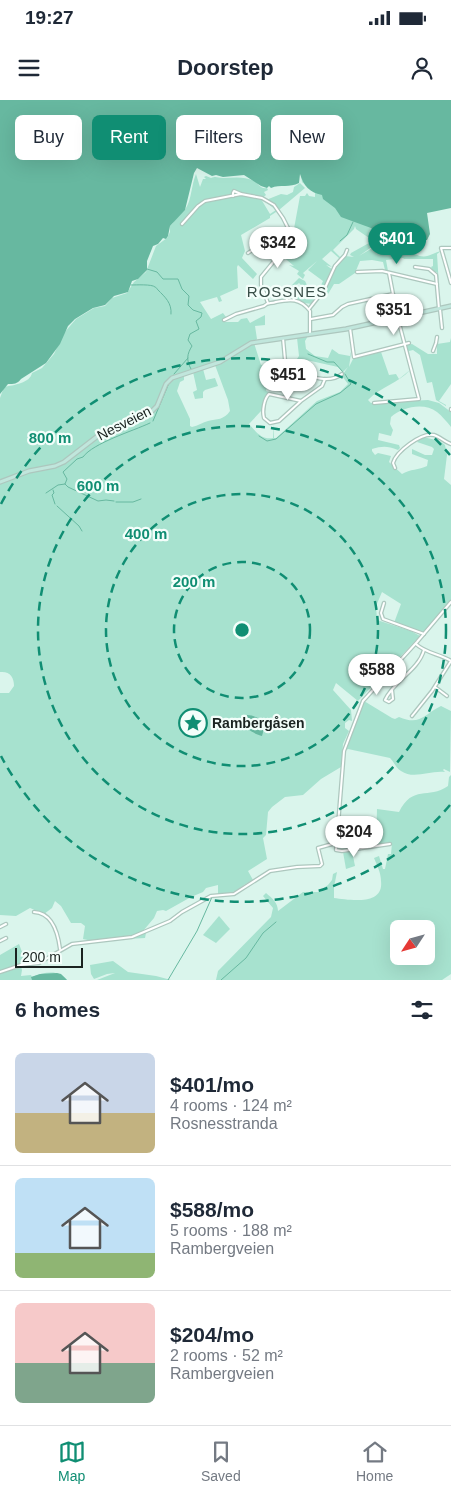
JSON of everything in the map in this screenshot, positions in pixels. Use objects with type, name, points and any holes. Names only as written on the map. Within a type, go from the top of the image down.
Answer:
[{"type":"main road","name":"Nesveien","points":[[0,482],[29,471],[55,466],[64,462],[99,435],[145,416],[157,406],[166,384],[174,376],[220,362],[253,342],[350,328],[451,306]]},
{"type":"street","points":[[182,224],[205,201],[233,196],[232,193],[234,191],[262,198],[274,205],[293,237],[291,244],[261,277],[261,285],[268,303]]},
{"type":"street","points":[[451,248],[441,248],[451,283]]},
{"type":"street","points":[[248,253],[254,249]]},
{"type":"street","points":[[309,309],[324,290],[334,267],[347,250]]},
{"type":"street","points":[[415,268],[432,271],[436,274],[442,328]]},
{"type":"street","points":[[357,272],[389,272],[437,284]]},
{"type":"street","points":[[374,404],[419,400],[392,294],[389,272]]},
{"type":"street","points":[[287,300],[286,293],[291,294],[294,300]]},
{"type":"street","points":[[311,320],[333,315],[348,304],[392,294]]},
{"type":"street","points":[[224,320],[268,303],[294,300],[302,302],[309,309],[311,333]]},
{"type":"street","points":[[350,328],[353,357],[408,344]]},
{"type":"street","points":[[283,337],[286,371]]},
{"type":"street","points":[[432,350],[436,343],[436,337]]},
{"type":"street","points":[[271,371],[286,371],[325,379],[334,379],[342,374]]},
{"type":"street","points":[[301,400],[269,394],[266,397],[263,411],[264,418],[270,423],[276,422],[301,400],[322,386],[325,379]]},
{"type":"street","points":[[395,468],[393,465],[394,460],[400,452],[425,436],[435,435],[451,444]]},
{"type":"street","points":[[390,844],[339,851],[336,849],[343,754],[351,728],[366,697],[416,644],[451,602]]},
{"type":"street","points":[[384,603],[381,613],[383,619],[424,634]]},
{"type":"street","points":[[412,716],[435,687],[451,661],[440,654],[424,650],[416,644]]},
{"type":"street","points":[[392,690],[416,664],[424,650]]},
{"type":"street","points":[[435,687],[447,696]]},
{"type":"street","points":[[0,972],[20,965],[39,963],[73,944],[132,937],[170,921],[211,896],[233,894],[270,871],[321,866],[318,848],[336,844]]},
{"type":"street","points":[[34,912],[44,914],[51,920],[61,950]]},
{"type":"street","points":[[0,927],[6,924]]},
{"type":"street","points":[[0,941],[6,938]]},
{"type":"shaded area","points":[[0,100],[451,100],[451,208],[427,213],[430,234],[427,240],[401,236],[397,240],[388,241],[382,239],[371,228],[341,217],[335,208],[323,199],[322,195],[308,188],[300,174],[299,183],[271,188],[269,186],[267,188],[244,175],[212,176],[197,168],[194,173],[185,210],[170,226],[166,239],[163,238],[158,244],[153,246],[147,261],[147,270],[138,279],[132,281],[128,292],[114,296],[105,305],[93,308],[75,319],[68,326],[60,344],[46,363],[17,383],[8,384],[0,394]]},
{"type":"shaded area","points":[[196,174],[200,187],[206,176],[211,178],[250,179],[261,187],[267,188],[268,190],[264,192],[266,195],[261,199],[270,214],[276,210],[266,200],[293,192],[294,187],[300,183],[305,188],[270,216],[270,218],[241,235],[245,251],[242,258],[257,274],[253,279],[238,265],[238,288],[220,296],[222,301],[219,302],[217,297],[200,302],[211,319],[223,313],[226,317],[224,319],[225,322],[238,322],[241,319],[247,318],[250,323],[265,315],[265,325],[255,326],[257,339],[254,343],[261,365],[269,364],[270,375],[266,391],[272,393],[268,393],[266,396],[262,415],[261,411],[249,424],[262,437],[273,438],[273,424],[274,438],[276,438],[317,401],[340,392],[348,384],[342,376],[335,380],[343,374],[348,367],[343,372],[338,367],[297,359],[299,356],[297,338],[308,336],[305,341],[306,349],[315,356],[328,358],[332,349],[339,354],[350,356],[352,347],[349,367],[353,359],[381,352],[389,375],[396,374],[399,379],[368,400],[371,403],[428,400],[439,403],[451,412],[451,427],[441,415],[432,409],[426,407],[407,408],[391,417],[390,424],[393,430],[391,436],[379,433],[378,440],[399,445],[400,448],[398,450],[382,447],[372,449],[372,451],[375,455],[378,453],[391,456],[389,462],[402,474],[427,466],[428,460],[412,454],[412,449],[425,455],[432,455],[434,449],[432,447],[417,442],[423,437],[440,441],[445,445],[447,455],[444,479],[451,485],[451,600],[424,633],[394,623],[401,604],[382,592],[376,606],[377,620],[411,631],[420,636],[358,701],[336,683],[333,690],[351,710],[352,721],[349,720],[345,723],[345,728],[349,731],[343,744],[341,767],[321,779],[303,795],[285,797],[268,812],[266,835],[263,838],[267,859],[248,871],[253,880],[229,894],[218,894],[218,885],[206,888],[203,892],[166,911],[157,911],[154,918],[143,931],[146,933],[145,938],[92,941],[83,939],[85,926],[81,923],[71,923],[61,906],[55,901],[52,908],[44,914],[30,908],[16,916],[0,915],[0,693],[9,693],[14,686],[11,675],[0,672],[0,398],[4,387],[25,381],[32,373],[42,368],[54,354],[64,333],[76,319],[94,308],[105,306],[112,298],[127,293],[134,282],[146,272],[156,246],[167,238],[170,226],[177,216],[184,211]],"holes":[[[215,365],[228,400],[230,411],[220,419],[190,426],[190,419],[177,391],[180,382],[184,380],[184,374],[193,372],[197,390],[193,392],[195,399],[203,398],[205,390],[218,386],[215,378],[206,380],[203,369]]]},
{"type":"shaded area","points":[[301,175],[362,218],[379,236],[372,240],[356,229],[355,226],[333,250],[340,257],[344,254],[336,262],[339,258],[331,251],[322,259],[333,270],[324,290],[321,292],[319,290],[323,281],[308,270],[317,261],[303,273],[305,275],[303,279],[297,274],[299,271],[289,265],[294,266],[281,255],[292,245],[299,243],[294,239],[293,234],[300,196],[305,196],[307,193],[309,196],[315,197],[315,193],[302,182]]},
{"type":"shaded area","points":[[369,243],[373,246],[359,256],[374,247],[385,244],[417,249],[411,252],[420,256],[427,256],[441,251],[437,254],[439,286],[437,272],[434,272],[431,267],[433,266],[433,259],[403,258],[386,260],[388,271],[385,270],[383,262],[372,260],[360,261],[355,273],[339,284],[334,284],[328,294],[322,295],[316,301],[345,256],[354,257],[350,255],[351,253]]},
{"type":"shaded area","points":[[299,278],[305,281],[307,285],[304,288],[299,283],[295,286],[294,289],[301,295],[305,294],[305,290],[309,286],[320,293],[312,304],[296,299],[293,293],[286,291],[291,286],[294,286],[292,285]]},
{"type":"shaded area","points":[[451,338],[451,384],[439,401],[446,406],[436,400],[432,382],[427,383],[420,355],[413,350],[409,351],[410,362],[406,345],[412,344],[428,354],[437,354],[437,344],[450,342]]},
{"type":"shaded area","points":[[364,701],[395,719],[399,717],[417,720],[441,706],[451,711],[450,772],[444,769],[445,772],[417,775],[406,774],[399,770],[390,758],[348,749],[345,751]]},
{"type":"shaded area","points":[[247,715],[257,718],[265,725],[262,736],[246,727],[243,718]]},
{"type":"shaded area","points":[[451,775],[451,974],[442,980],[216,980],[218,971],[271,917],[273,908],[263,896],[266,893],[276,903],[278,911],[303,892],[318,892],[328,885],[332,880],[333,874],[337,872],[334,898],[365,900],[377,894],[380,889],[381,878],[374,858],[379,856],[383,869],[385,869],[388,854],[391,854],[392,843],[376,846],[377,809],[399,812],[404,803],[415,795],[434,792],[448,786]]},
{"type":"shaded area","points":[[352,851],[355,866],[346,869],[343,852]]},
{"type":"shaded area","points":[[219,916],[230,929],[216,943],[203,935]]},
{"type":"shaded area","points":[[19,944],[24,957],[20,963],[21,976],[31,975],[32,977],[51,972],[60,974],[67,980],[0,980],[0,955]]},
{"type":"shaded area","points":[[113,961],[128,972],[171,980],[97,980],[115,973],[94,979],[91,974],[90,965]]},
{"type":"shaded area","points":[[57,973],[67,980],[32,980],[31,977],[40,974]]},
{"type":"waterway","points":[[340,241],[347,235],[353,222]]},
{"type":"waterway","points":[[375,242],[379,242],[381,238]]},
{"type":"waterway","points":[[147,269],[157,272],[163,279],[178,279],[182,289],[189,296],[188,305],[193,310],[202,313],[201,317],[196,321],[199,329],[190,334],[188,340],[192,346],[188,357],[191,369]]},
{"type":"waterway","points":[[131,285],[156,287],[169,303],[171,314]]},
{"type":"waterway","points":[[308,354],[327,362],[334,362],[343,372]]},
{"type":"waterway","points":[[174,374],[188,358]]},
{"type":"waterway","points":[[259,436],[267,441],[276,439],[316,404],[340,393],[351,384],[345,374]]},
{"type":"waterway","points":[[153,421],[169,383]]},
{"type":"waterway","points":[[46,493],[58,485],[65,484],[67,479],[63,472],[77,459],[83,457],[104,442],[150,423]]},
{"type":"waterway","points":[[65,484],[98,501],[114,501]]},
{"type":"waterway","points":[[53,490],[54,493],[52,495],[55,504]]},
{"type":"waterway","points":[[116,502],[133,502],[141,499]]},
{"type":"waterway","points":[[57,506],[82,531]]},
{"type":"waterway","points":[[168,980],[197,931],[212,897]]},
{"type":"waterway","points":[[221,980],[246,958],[263,933],[276,922]]},
{"type":"place","name":"Rambergåsen","points":[[193,723]]},
{"type":"district","name":"ROSSNES","points":[[287,291]]}]
